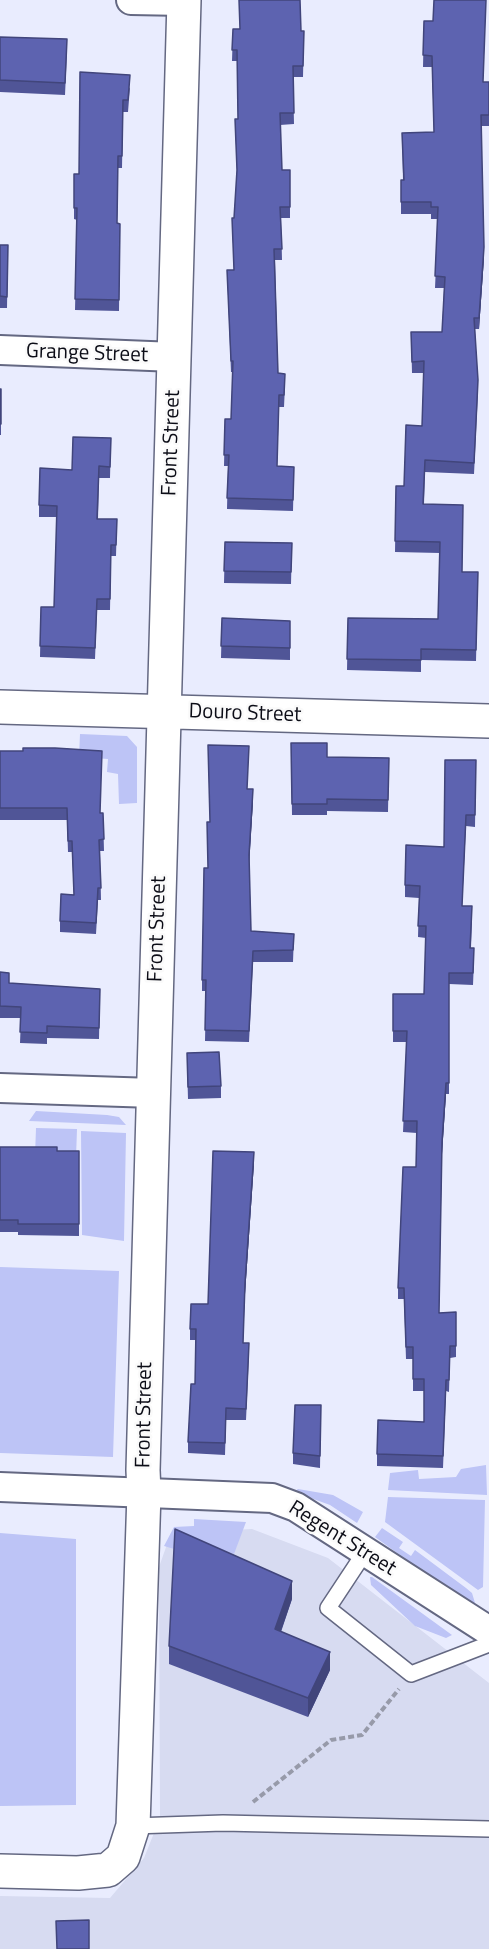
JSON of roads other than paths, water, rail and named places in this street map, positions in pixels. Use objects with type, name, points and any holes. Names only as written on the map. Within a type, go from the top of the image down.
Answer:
[{"type":"street","points":[[131,0],[184,1]]},
{"type":"street","name":"Front Street","points":[[128,1842],[144,1493],[184,1]]},
{"type":"street","name":"Grange Street","points":[[0,350],[174,357]]},
{"type":"street","name":"Douro Street","points":[[0,707],[489,721]]},
{"type":"street","points":[[0,1088],[153,1093]]},
{"type":"street","name":"Regent Street","points":[[0,1486],[272,1498],[296,1507],[489,1631]]},
{"type":"street","points":[[0,1871],[78,1873],[108,1870],[128,1842]]},
{"type":"lane","points":[[365,1552],[328,1608],[411,1674],[489,1644]]},
{"type":"lane","points":[[128,1842],[223,1823],[489,1828]]}]
